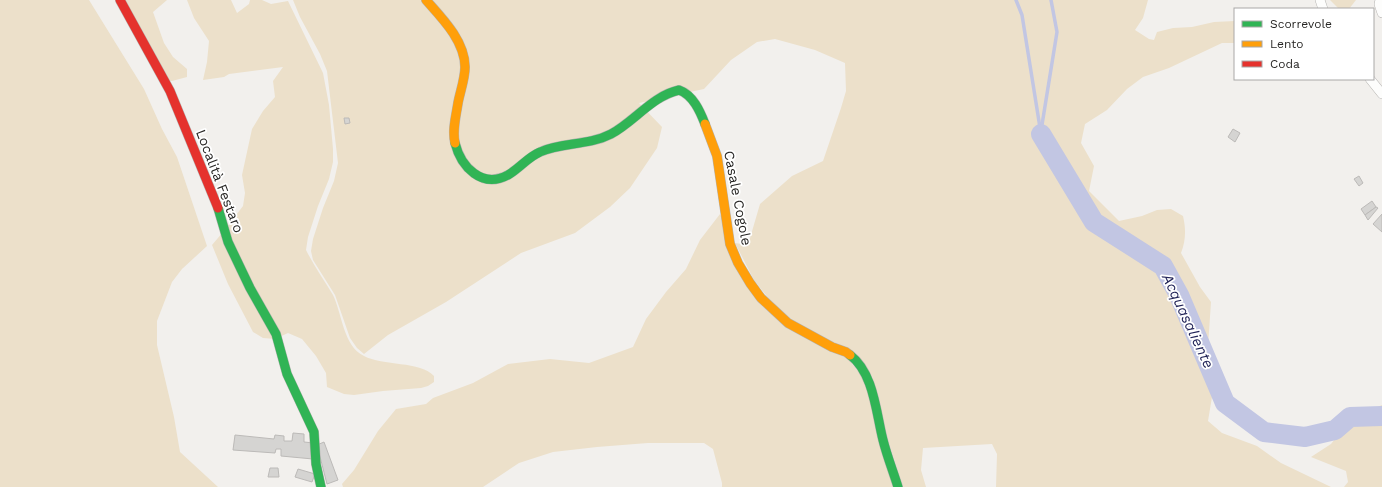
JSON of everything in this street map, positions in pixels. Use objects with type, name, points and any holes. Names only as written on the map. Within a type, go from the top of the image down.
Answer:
[{"type":"street","name":"Località Festaro","points":[[120,0],[170,91],[217,204],[228,242],[250,288],[276,334],[288,374],[314,432],[316,464],[321,487]]},
{"type":"street","name":"Casale Cogole","points":[[426,0],[448,27],[462,50],[465,72],[454,135],[455,143],[462,159],[473,173],[478,176],[500,178],[512,173],[541,151],[555,147],[593,142],[604,138],[619,130],[667,95],[678,90],[682,91],[696,105],[700,111],[717,156],[730,244],[738,263],[750,283],[762,298],[784,319],[807,334],[832,347],[846,352],[854,358],[861,367],[872,389],[883,441],[898,487]]},
{"type":"street","points":[[1380,0],[1379,4],[1382,13]]},
{"type":"street","points":[[1371,80],[1382,94]]},
{"type":"shaded area","points":[[0,0],[89,0],[144,89],[162,129],[177,157],[207,246],[182,269],[172,282],[157,321],[157,345],[174,417],[180,452],[218,487],[0,487]]},
{"type":"shaded area","points":[[122,0],[167,0],[153,12],[164,43],[173,57],[187,69],[187,77],[172,81],[162,81]]},
{"type":"shaded area","points":[[187,0],[231,0],[237,13],[249,4],[250,0],[262,0],[271,4],[288,1],[323,73],[329,105],[333,149],[333,162],[329,179],[318,206],[308,237],[306,250],[333,295],[347,337],[357,351],[372,359],[411,366],[428,371],[434,376],[434,382],[428,386],[354,395],[344,394],[327,387],[326,373],[316,356],[302,339],[288,333],[275,339],[263,338],[253,332],[228,284],[212,245],[243,206],[245,193],[242,175],[252,129],[263,111],[275,97],[273,81],[283,67],[229,74],[224,77],[203,80],[207,62],[209,41],[194,18]]},
{"type":"shaded area","points":[[293,0],[1148,0],[1143,18],[1135,30],[1149,39],[1154,40],[1157,32],[1173,28],[1192,27],[1214,22],[1234,21],[1234,43],[1222,43],[1169,68],[1143,77],[1127,89],[1107,110],[1085,124],[1081,143],[1094,166],[1089,191],[1119,221],[1142,216],[1157,210],[1171,209],[1183,216],[1185,234],[1181,253],[1200,287],[1211,302],[1207,361],[1213,391],[1208,421],[1222,433],[1257,446],[1281,463],[1331,487],[996,487],[997,454],[992,444],[923,448],[921,470],[926,487],[903,487],[888,440],[872,376],[791,319],[773,304],[754,280],[735,243],[748,245],[760,204],[792,176],[823,161],[846,91],[845,63],[815,50],[775,39],[757,42],[731,60],[704,89],[639,103],[662,127],[657,148],[630,188],[610,207],[575,233],[521,253],[446,302],[388,335],[364,354],[357,348],[350,338],[335,295],[313,260],[311,251],[313,239],[334,181],[338,163],[327,71],[320,54],[300,17]]},
{"type":"shaded area","points":[[1330,0],[1356,0],[1350,8],[1338,8]]},
{"type":"shaded area","points":[[720,214],[759,301],[845,355],[865,380],[894,487],[722,487],[713,449],[704,443],[648,443],[553,452],[519,463],[483,487],[343,487],[342,484],[354,470],[378,431],[396,409],[426,404],[433,398],[473,383],[508,364],[550,359],[589,363],[633,347],[646,319],[666,292],[686,269],[700,240]]},
{"type":"shaded area","points":[[1382,405],[1382,487],[1344,487],[1348,482],[1346,471],[1311,457],[1331,444],[1343,429],[1364,413]]},
{"type":"building","points":[[344,118],[349,118],[350,123],[345,124]]},
{"type":"building","points":[[1233,129],[1240,133],[1235,142],[1228,137]]},
{"type":"building","points":[[1359,176],[1363,183],[1359,186],[1354,179]]},
{"type":"building","points":[[1372,201],[1376,207],[1365,215],[1361,209]]},
{"type":"building","points":[[1376,207],[1378,208],[1368,220],[1365,215]]},
{"type":"building","points":[[1382,214],[1382,232],[1373,224]]},
{"type":"building","points":[[293,433],[304,434],[304,442],[314,443],[313,459],[281,456],[281,449],[276,449],[275,453],[233,450],[235,435],[274,439],[275,435],[284,436],[284,441],[292,441]]},
{"type":"building","points":[[324,442],[338,480],[327,484],[317,445]]},
{"type":"building","points":[[270,468],[278,468],[279,477],[268,477]]},
{"type":"building","points":[[298,469],[315,474],[312,482],[295,477]]},
{"type":"waterway","name":"Acquasaliente","points":[[1016,0],[1022,15],[1041,134]]},
{"type":"waterway","points":[[1041,131],[1057,32],[1051,0]]},
{"type":"waterway","name":"Acquasaliente","points":[[1041,134],[1094,222],[1163,266],[1179,295],[1225,403],[1264,432],[1305,437],[1335,430],[1350,417],[1382,416]]},
{"type":"traffic: fast","points":[[455,143],[462,160],[474,173],[481,177],[499,179],[508,175],[540,152],[602,138],[611,134],[628,123],[652,103],[669,93],[679,90],[684,92],[692,100],[705,124]]},
{"type":"traffic: fast","points":[[218,208],[228,242],[250,288],[276,334],[287,374],[314,432],[316,464],[321,487]]},
{"type":"traffic: fast","points":[[850,355],[858,363],[869,383],[885,446],[898,487]]},
{"type":"traffic: slow","points":[[426,0],[452,30],[464,57],[464,76],[455,123],[455,143]]},
{"type":"traffic: slow","points":[[705,124],[717,156],[730,244],[738,263],[750,283],[761,298],[788,323],[850,355]]},
{"type":"traffic: jam","points":[[120,0],[170,91],[218,208]]}]
